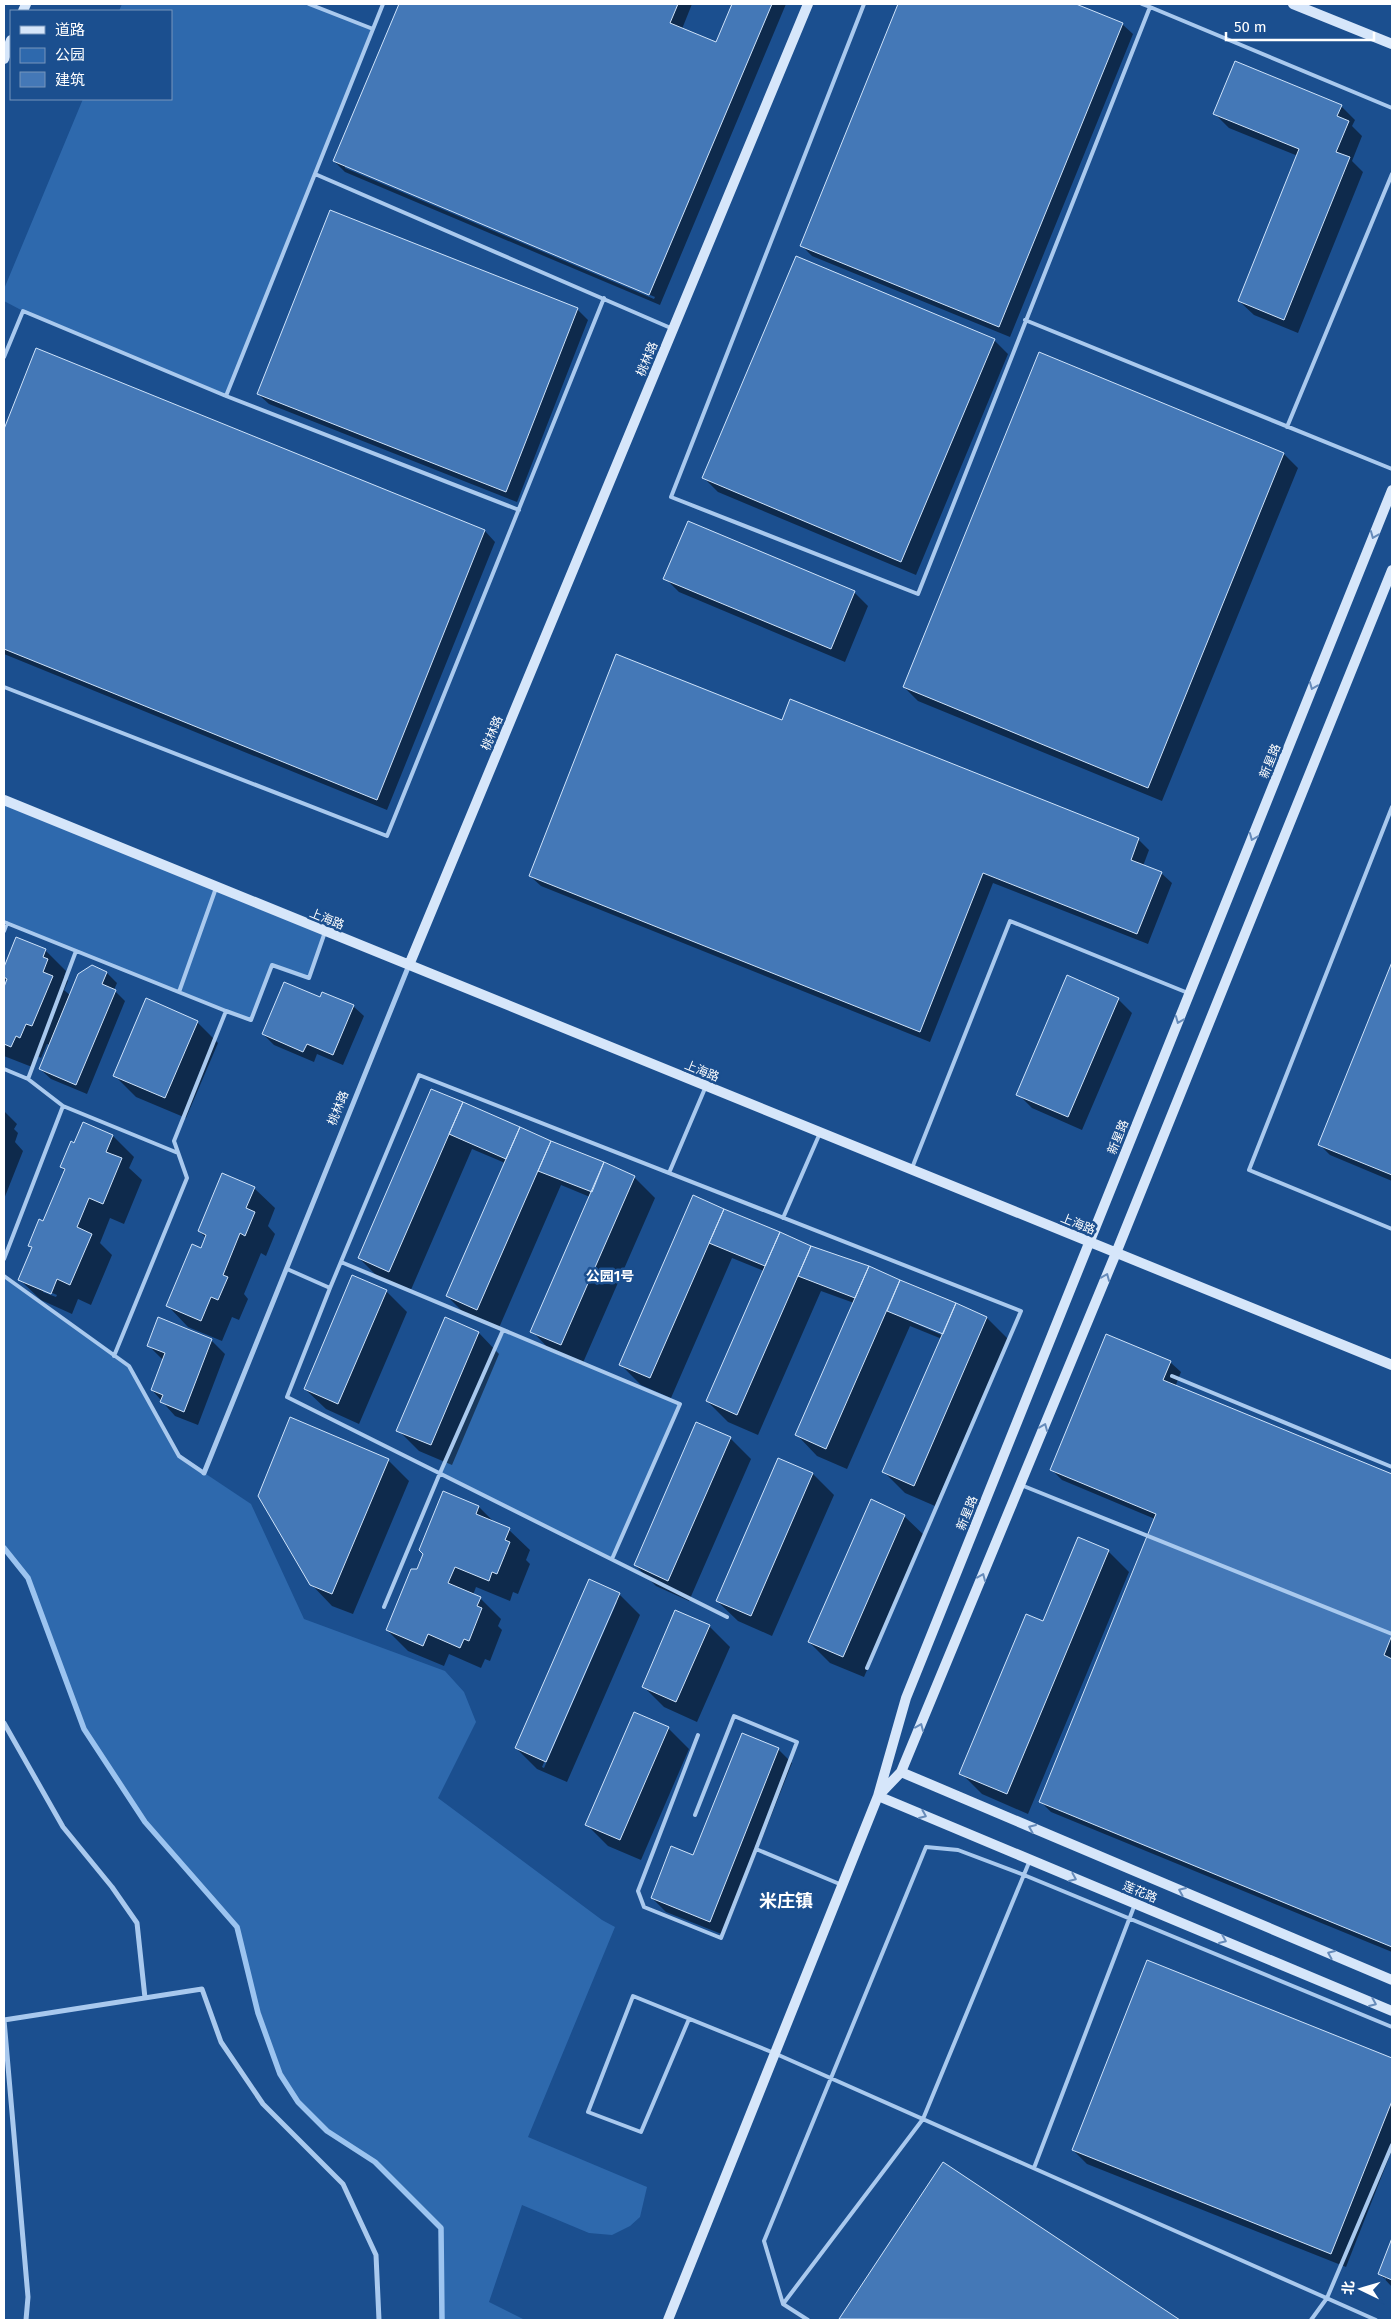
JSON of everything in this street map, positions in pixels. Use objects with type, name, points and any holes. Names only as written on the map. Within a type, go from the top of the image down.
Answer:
[{"type":"street","name":"桃林路","points":[[204,1473],[409,965],[808,4]]},
{"type":"street","points":[[1293,4],[1392,44]]},
{"type":"street","points":[[4,59],[10,43]]},
{"type":"street","name":"新星路","points":[[668,2320],[878,1796],[906,1698],[1392,490]]},
{"type":"street","points":[[878,1796],[901,1772],[1116,1253],[1392,570]]},
{"type":"street","name":"上海路","points":[[4,800],[1392,1365]]},
{"type":"street","points":[[4,1723],[63,1827],[112,1887],[137,1923],[145,1998]]},
{"type":"street","name":"莲花路","points":[[901,1772],[1392,1980]]},
{"type":"street","name":"莲花路","points":[[878,1796],[1392,2011]]},
{"type":"street","points":[[26,2320],[28,2298],[4,2020],[202,1989],[221,2042],[262,2104],[343,2184],[376,2255],[379,2320]]},
{"type":"lane","points":[[309,4],[373,29]]},
{"type":"lane","points":[[226,396],[383,4]]},
{"type":"lane","points":[[864,4],[671,497],[918,594],[1150,7]]},
{"type":"lane","points":[[1142,4],[1392,108]]},
{"type":"lane","points":[[315,174],[673,329]]},
{"type":"lane","points":[[1287,427],[1392,174]]},
{"type":"lane","points":[[4,687],[387,836],[604,298]]},
{"type":"lane","points":[[4,357],[23,311],[226,396],[519,510]]},
{"type":"lane","points":[[1025,320],[1392,470]]},
{"type":"lane","points":[[1392,806],[1249,1170],[1392,1229]]},
{"type":"lane","points":[[179,992],[216,887]]},
{"type":"lane","points":[[912,1170],[1010,921],[1190,994]]},
{"type":"lane","points":[[4,931],[5,923],[252,1020],[272,965],[309,978],[325,931]]},
{"type":"lane","points":[[28,1079],[76,951]]},
{"type":"lane","points":[[114,1356],[187,1178],[174,1141],[226,1011]]},
{"type":"lane","points":[[4,1069],[28,1079],[63,1106],[178,1153]]},
{"type":"lane","points":[[727,1617],[287,1397],[330,1288],[420,1074],[1021,1311],[867,1668]]},
{"type":"lane","points":[[668,1173],[706,1086]]},
{"type":"lane","points":[[4,1259],[63,1106]]},
{"type":"lane","points":[[783,1218],[820,1133]]},
{"type":"lane","points":[[341,1262],[680,1404],[612,1560]]},
{"type":"lane","points":[[287,1269],[330,1288]]},
{"type":"lane","points":[[4,1276],[129,1366],[178,1456],[204,1473]]},
{"type":"lane","points":[[384,1607],[503,1330]]},
{"type":"lane","points":[[1172,1376],[1392,1467]]},
{"type":"lane","points":[[1020,1485],[1392,1634]]},
{"type":"lane","points":[[695,1815],[734,1716],[798,1742],[721,1938],[644,1907],[638,1891],[698,1735]]},
{"type":"lane","points":[[808,2320],[783,2304],[764,2241],[926,1847],[958,1850],[1024,1875],[1392,2027]]},
{"type":"lane","points":[[756,1849],[842,1885]]},
{"type":"lane","points":[[783,2304],[923,2119],[1030,1860]]},
{"type":"lane","points":[[1034,2168],[1135,1904]]},
{"type":"lane","points":[[689,2019],[641,2132],[588,2112],[633,1996],[774,2053],[1376,2320]]},
{"type":"lane","points":[[1311,2320],[1326,2298],[1392,2145]]},
{"type":"green space","points":[[122,4],[309,4],[373,29],[226,396],[23,311],[4,301],[4,289],[83,100],[172,100],[172,10],[119,10]]},
{"type":"green space","points":[[4,800],[325,931],[309,978],[272,966],[251,1020],[4,922]]},
{"type":"green space","points":[[4,1276],[129,1366],[179,1456],[251,1504],[304,1619],[445,1671],[464,1692],[476,1722],[438,1798],[602,1920],[615,1927],[528,2137],[647,2187],[640,2217],[630,2226],[612,2235],[589,2233],[522,2205],[489,2302],[525,2320],[442,2320],[441,2228],[375,2162],[327,2131],[298,2102],[280,2074],[258,2013],[237,1927],[145,1822],[84,1729],[28,1578],[4,1548]]},
{"type":"green space","points":[[503,1330],[680,1404],[612,1559],[440,1473]]},
{"type":"building","points":[[399,4],[678,4],[670,23],[716,42],[732,4],[772,4],[649,295],[333,161]]},
{"type":"building","points":[[898,4],[1076,4],[1123,23],[999,327],[800,246]]},
{"type":"building","points":[[1235,61],[1342,105],[1337,116],[1349,121],[1336,152],[1350,157],[1284,320],[1238,301],[1299,149],[1213,114]]},
{"type":"building","points":[[330,210],[578,308],[506,492],[257,394]]},
{"type":"building","points":[[796,256],[995,339],[901,562],[702,478]]},
{"type":"building","points":[[36,348],[485,530],[377,800],[4,649],[4,429]]},
{"type":"building","points":[[1039,352],[1284,453],[1148,788],[903,687]]},
{"type":"building","points":[[688,521],[855,591],[831,649],[663,579]]},
{"type":"building","points":[[616,654],[782,720],[790,699],[1139,838],[1131,860],[1162,872],[1137,934],[983,873],[920,1032],[529,876]]},
{"type":"building","points":[[16,937],[46,949],[43,957],[48,959],[43,972],[53,976],[32,1026],[26,1024],[20,1038],[16,1036],[11,1047],[4,1044],[4,987],[7,979],[4,977],[4,967]]},
{"type":"building","points":[[1392,962],[1392,1175],[1318,1145]]},
{"type":"building","points":[[92,965],[107,972],[102,984],[116,990],[76,1085],[39,1069],[78,974]]},
{"type":"building","points":[[1067,975],[1119,998],[1068,1117],[1016,1095]]},
{"type":"building","points":[[284,982],[320,997],[322,992],[354,1005],[333,1055],[307,1044],[303,1052],[262,1034]]},
{"type":"building","points":[[146,998],[198,1021],[165,1098],[113,1076]]},
{"type":"building","points":[[431,1089],[463,1102],[389,1272],[358,1258]]},
{"type":"building","points":[[463,1102],[520,1127],[506,1159],[449,1134]]},
{"type":"building","points":[[83,1122],[113,1135],[106,1152],[122,1158],[103,1204],[89,1198],[77,1227],[92,1234],[70,1285],[57,1279],[51,1294],[18,1280],[32,1247],[28,1246],[39,1219],[43,1221],[65,1169],[60,1167],[71,1141],[74,1143]]},
{"type":"building","points":[[520,1127],[551,1141],[477,1310],[446,1296]]},
{"type":"building","points":[[551,1141],[604,1162],[592,1192],[538,1171]]},
{"type":"building","points":[[604,1162],[635,1176],[561,1345],[530,1332]]},
{"type":"building","points":[[222,1173],[255,1187],[246,1208],[255,1212],[245,1236],[240,1233],[223,1275],[228,1277],[218,1300],[211,1297],[201,1321],[166,1306],[192,1244],[201,1248],[206,1235],[198,1231]]},
{"type":"building","points":[[693,1195],[724,1209],[650,1378],[619,1365]]},
{"type":"building","points":[[724,1209],[780,1232],[765,1266],[709,1243]]},
{"type":"building","points":[[780,1232],[811,1246],[737,1415],[706,1401]]},
{"type":"building","points":[[811,1246],[869,1266],[855,1298],[798,1276]]},
{"type":"building","points":[[869,1266],[900,1280],[826,1449],[795,1435]]},
{"type":"building","points":[[352,1275],[387,1290],[338,1404],[304,1389]]},
{"type":"building","points":[[900,1280],[956,1303],[943,1334],[887,1311]]},
{"type":"building","points":[[956,1303],[987,1317],[914,1486],[882,1472]]},
{"type":"building","points":[[158,1317],[212,1339],[184,1412],[160,1402],[163,1395],[151,1390],[165,1353],[147,1346]]},
{"type":"building","points":[[445,1317],[479,1332],[431,1445],[396,1431]]},
{"type":"building","points":[[1106,1334],[1171,1361],[1163,1380],[1392,1474],[1392,1635],[1384,1655],[1392,1659],[1392,1947],[1039,1802],[1156,1514],[1050,1470]]},
{"type":"building","points":[[290,1417],[389,1459],[332,1594],[310,1585],[258,1496]]},
{"type":"building","points":[[696,1422],[731,1437],[668,1581],[634,1565]]},
{"type":"building","points":[[778,1458],[813,1473],[751,1616],[716,1601]]},
{"type":"building","points":[[443,1491],[479,1506],[476,1514],[510,1528],[505,1540],[510,1542],[497,1574],[492,1572],[489,1581],[455,1567],[448,1583],[481,1597],[477,1606],[482,1608],[469,1641],[464,1639],[460,1648],[428,1634],[423,1646],[386,1630],[411,1569],[417,1569],[423,1554],[419,1550]]},
{"type":"building","points":[[871,1499],[905,1515],[843,1657],[808,1642]]},
{"type":"building","points":[[1078,1537],[1109,1550],[1007,1794],[959,1774],[1026,1614],[1043,1621]]},
{"type":"building","points":[[589,1579],[620,1593],[546,1762],[515,1748]]},
{"type":"building","points":[[675,1610],[710,1625],[676,1702],[642,1687]]},
{"type":"building","points":[[634,1712],[669,1727],[620,1840],[585,1825]]},
{"type":"building","points":[[742,1733],[779,1748],[710,1922],[651,1898],[671,1846],[693,1855]]},
{"type":"building","points":[[1147,1960],[1392,2058],[1392,2101],[1331,2254],[1072,2150]]},
{"type":"building","points":[[943,2162],[1180,2320],[839,2319]]},
{"type":"building","points":[[1392,2238],[1392,2280],[1378,2274]]},
{"type":"waterway","points":[[4,1548],[28,1578],[84,1729],[145,1822],[237,1927],[258,2013],[280,2074],[298,2102],[327,2131],[375,2162],[441,2228],[442,2320]]},
{"type":"district","name":"公园1号","points":[[610,1276]]},
{"type":"district","name":"米庄镇","points":[[786,1901]]}]
